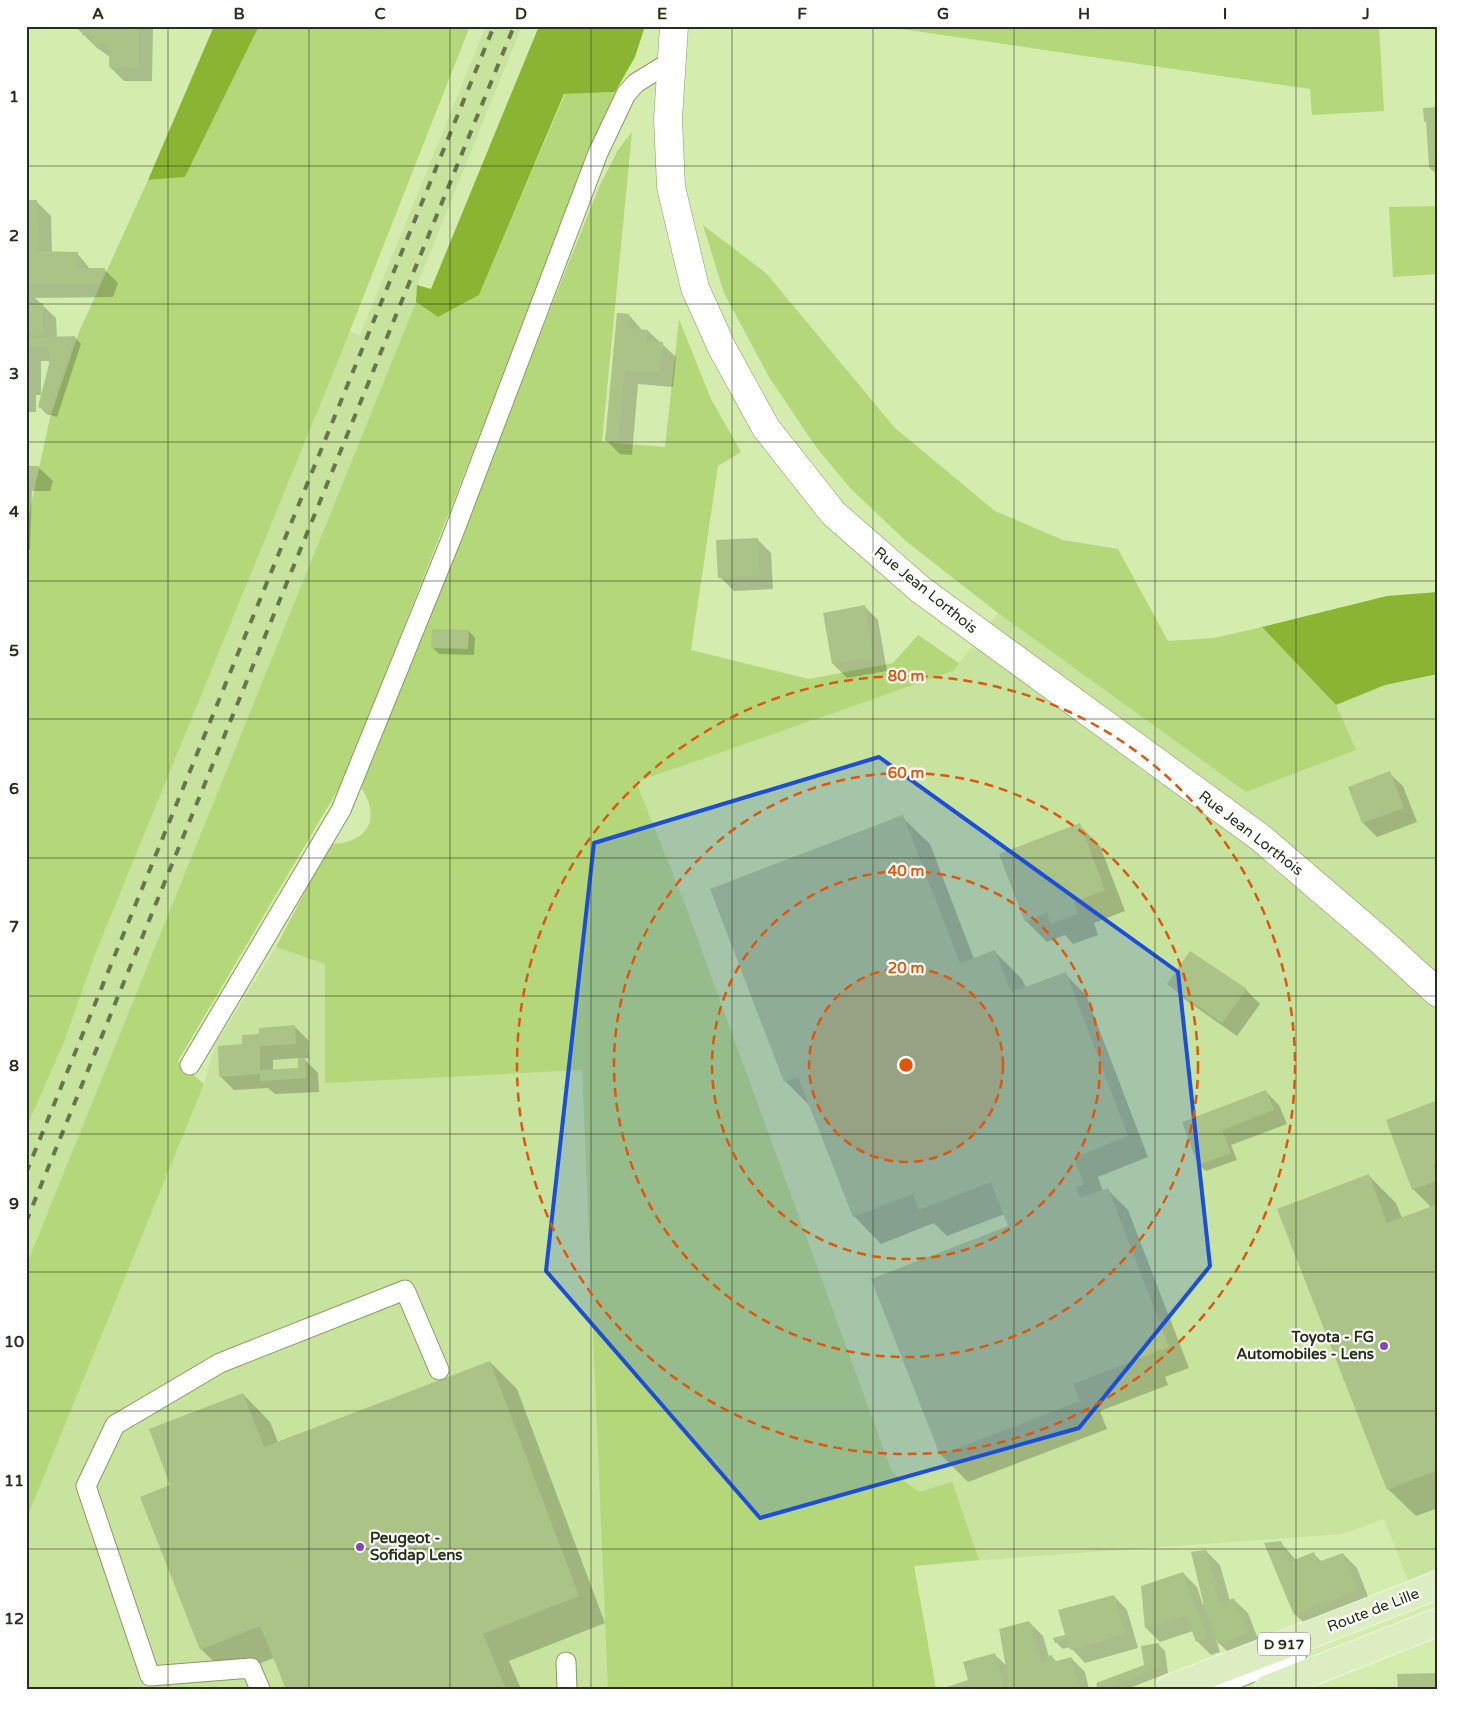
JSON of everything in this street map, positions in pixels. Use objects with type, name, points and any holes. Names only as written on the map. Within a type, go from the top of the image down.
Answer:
[{"type":"main road","name":"Route de Lille","points":[[1169,1689],[1438,1585]]},
{"type":"main road","name":"D 917","points":[[1268,1689],[1438,1622]]},
{"type":"street","name":"Rue Jean Lorthois","points":[[674,26],[670,62],[668,119],[671,187],[695,288],[722,348],[766,428],[833,513],[921,590],[1260,838],[1382,941],[1438,993]]},
{"type":"lane","points":[[190,1065],[341,810],[452,537],[598,153],[626,94],[636,83],[670,62]]},
{"type":"lane","points":[[260,1689],[251,1668],[150,1676],[86,1486],[115,1425],[220,1363],[405,1290],[439,1370]]},
{"type":"lane","points":[[1211,1689],[1367,1625],[1399,1600]]},
{"type":"lane","points":[[566,1662],[567,1689]]},
{"type":"highlighted area","points":[[879,757],[1178,972],[1210,1266],[1079,1428],[760,1518],[546,1271],[594,843]]},
{"type":"shaded area","points":[[259,26],[470,26],[334,371],[96,952],[64,1042],[26,1129],[26,528],[50,418],[79,332],[148,180],[185,177]]},
{"type":"shaded area","points":[[486,26],[522,26],[417,285],[416,302],[26,1266],[26,1129],[64,1042],[96,952],[349,331],[360,335]]},
{"type":"shaded area","points":[[881,26],[1379,26],[1384,111],[1312,115],[1310,89]]},
{"type":"shaded area","points":[[615,92],[343,781],[178,1061],[204,1084],[26,1520],[26,1266],[416,302],[438,317],[479,295],[565,94]]},
{"type":"shaded area","points":[[632,132],[602,442],[665,447],[679,319],[711,399],[741,452],[718,466],[691,650],[809,679],[893,663],[918,635],[959,663],[953,671],[636,782],[683,899],[892,1472],[919,1492],[952,1482],[979,1560],[914,1566],[936,1689],[608,1689],[582,1070],[325,1083],[325,964],[276,947],[330,844],[343,843],[354,839],[368,827],[370,808],[360,786],[599,187],[618,150]]},
{"type":"shaded area","points":[[1438,206],[1438,274],[1393,277],[1389,207]]},
{"type":"shaded area","points":[[703,225],[766,273],[895,428],[995,511],[1063,540],[1118,549],[1168,641],[1214,638],[1262,627],[1336,705],[1356,750],[1246,792],[998,613],[907,542],[851,489],[816,447],[769,377],[724,293]]},
{"type":"shaded area","points":[[998,613],[1246,792],[1355,750],[1336,705],[1385,685],[1438,674],[1438,1567],[1408,1581],[1384,1519],[1342,1534],[914,1565],[936,1689],[26,1689],[26,1519],[204,1084],[215,1045],[276,947],[325,964],[683,899],[635,782],[953,671]]},
{"type":"green space","points":[[214,26],[259,26],[185,177],[148,180]]},
{"type":"green space","points":[[539,26],[645,26],[635,57],[615,92],[564,94],[479,295],[438,317],[416,302],[417,285],[431,289]]},
{"type":"green space","points":[[1438,592],[1438,674],[1385,685],[1336,705],[1262,627],[1387,596]]},
{"type":"building","points":[[82,26],[139,26],[139,68],[109,67],[109,44],[92,44],[92,36],[82,35]]},
{"type":"building","points":[[1438,107],[1438,172],[1434,172],[1429,167],[1426,121],[1424,122],[1423,108]]},
{"type":"building","points":[[26,200],[37,200],[39,251],[78,252],[78,268],[105,268],[99,284],[26,284]]},
{"type":"building","points":[[26,290],[29,290],[29,303],[43,303],[43,335],[30,335],[30,333],[26,333]]},
{"type":"building","points":[[617,313],[629,314],[628,328],[648,330],[647,341],[663,342],[660,373],[625,371],[618,442],[605,441]]},
{"type":"building","points":[[75,336],[50,411],[38,407],[49,364],[48,347],[26,347],[26,338]]},
{"type":"building","points":[[26,466],[39,466],[37,478],[26,478]]},
{"type":"building","points":[[758,538],[760,575],[718,578],[716,540]]},
{"type":"building","points":[[865,605],[874,657],[832,664],[823,613]]},
{"type":"building","points":[[432,629],[469,630],[468,649],[431,648]]},
{"type":"building","points":[[1390,771],[1404,808],[1362,823],[1348,787]]},
{"type":"building","points":[[903,815],[960,963],[995,950],[1011,992],[1066,972],[1128,1136],[1074,1158],[1084,1184],[1076,1187],[1080,1198],[1108,1188],[1169,1347],[1073,1384],[1080,1401],[940,1455],[871,1279],[1008,1226],[991,1182],[919,1210],[913,1194],[853,1217],[798,1077],[784,1082],[710,889]]},
{"type":"building","points":[[1080,823],[1105,890],[1074,902],[1078,914],[1051,924],[1047,913],[1025,922],[999,854]]},
{"type":"building","points":[[1190,951],[1247,989],[1222,1023],[1167,984]]},
{"type":"building","points":[[295,1025],[296,1044],[260,1046],[260,1070],[298,1068],[298,1058],[305,1058],[306,1078],[260,1081],[260,1074],[219,1077],[218,1046],[242,1044],[242,1035],[259,1034],[259,1028]]},
{"type":"building","points":[[1266,1090],[1274,1110],[1222,1130],[1231,1153],[1198,1165],[1182,1122]]},
{"type":"building","points":[[1438,1100],[1438,1162],[1433,1164],[1438,1180],[1412,1190],[1386,1120]]},
{"type":"building","name":"Toyota - FG Automobiles - Lens","points":[[1369,1174],[1387,1223],[1438,1204],[1438,1470],[1387,1490],[1277,1209]]},
{"type":"building","name":"Peugeot - Sofidap Lens","points":[[490,1361],[579,1596],[483,1634],[506,1689],[286,1689],[260,1626],[200,1650],[140,1497],[170,1485],[149,1429],[243,1393],[264,1447]]},
{"type":"building","points":[[1281,1541],[1289,1562],[1314,1552],[1318,1562],[1343,1553],[1358,1590],[1294,1615],[1264,1543]]},
{"type":"building","points":[[1206,1550],[1217,1585],[1215,1586],[1219,1604],[1234,1598],[1248,1633],[1218,1644],[1206,1614],[1191,1552]]},
{"type":"building","points":[[1183,1572],[1207,1638],[1196,1642],[1186,1615],[1145,1628],[1141,1586]]},
{"type":"building","points":[[1114,1595],[1125,1634],[1070,1650],[1067,1640],[1055,1643],[1053,1638],[1065,1635],[1058,1610]]},
{"type":"building","points":[[1029,1621],[1041,1662],[1046,1661],[1045,1657],[1052,1655],[1054,1662],[1071,1657],[1080,1689],[1010,1689],[999,1629]]},
{"type":"building","points":[[1159,1643],[1162,1666],[1104,1689],[1098,1689],[1096,1683],[1144,1665],[1141,1646]]},
{"type":"building","points":[[995,1653],[1005,1689],[941,1689],[968,1680],[963,1662]]},
{"type":"building","points":[[1438,1673],[1438,1689],[1398,1689],[1397,1674]]},
{"type":"railway","points":[[26,1173],[494,26]]},
{"type":"railway","points":[[26,1222],[514,26]]},
{"type":"place","name":"Toyota - FG Automobiles - Lens","points":[[1384,1346]]},
{"type":"place","name":"Peugeot - Sofidap Lens","points":[[360,1547]]}]
